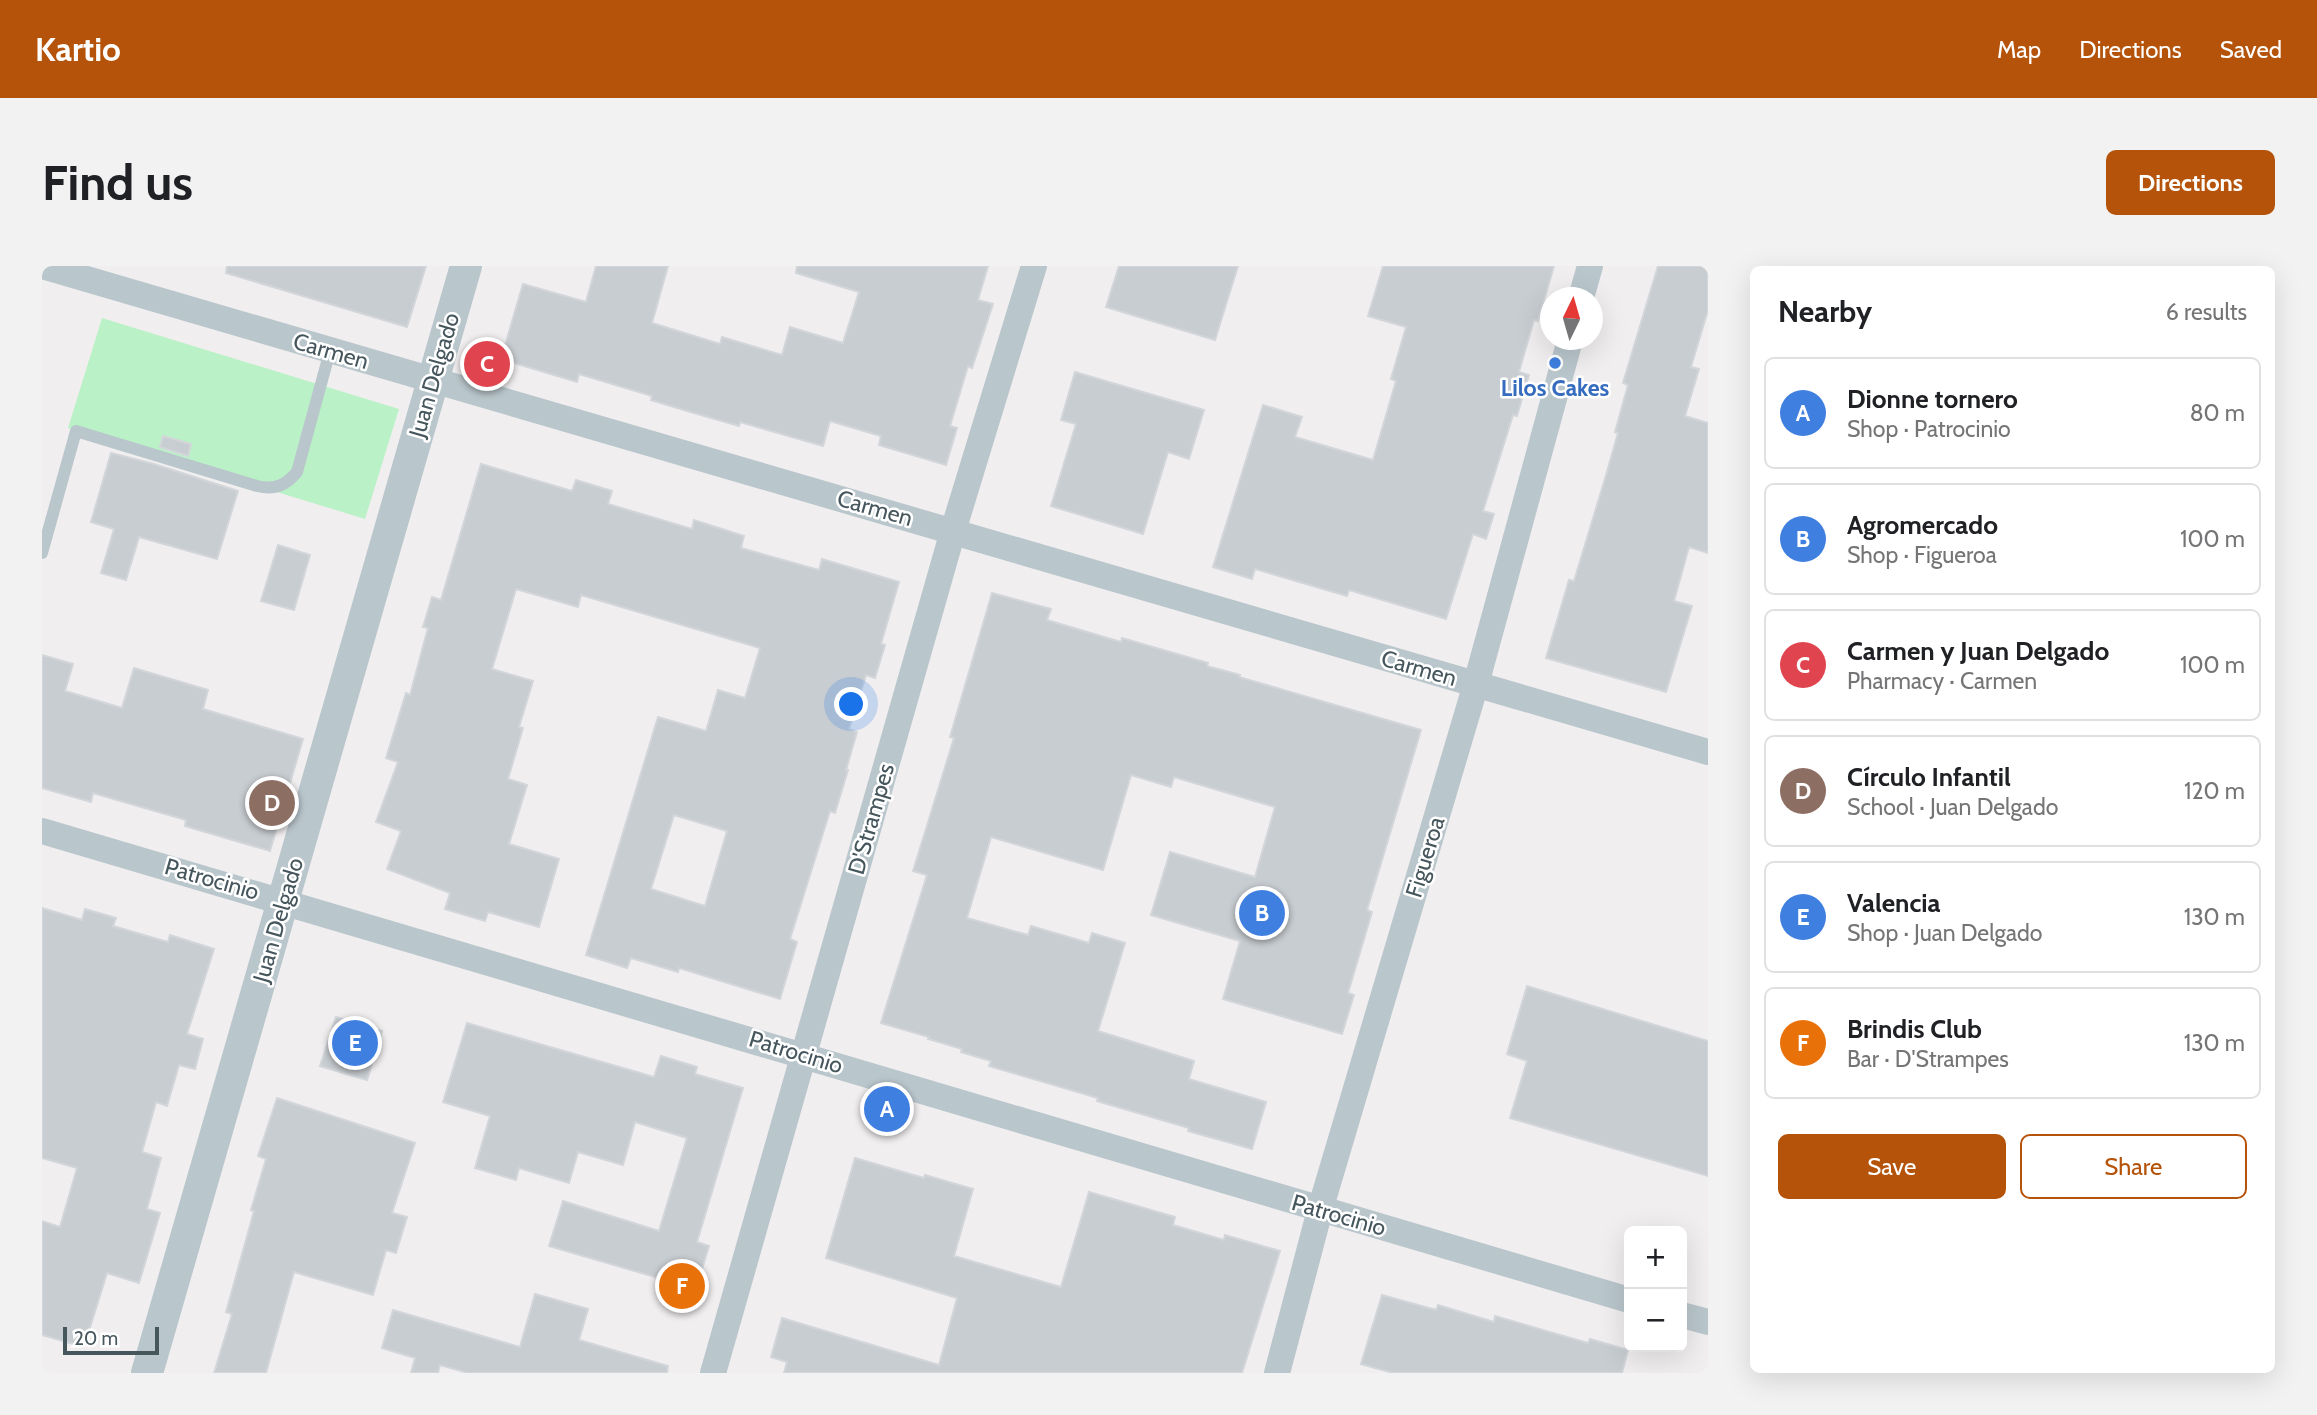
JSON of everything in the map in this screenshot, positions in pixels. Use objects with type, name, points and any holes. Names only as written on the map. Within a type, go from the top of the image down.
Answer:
[{"type":"street","name":"Carmen","points":[[42,266],[1708,752]]},
{"type":"street","name":"Juan Delgado","points":[[147,1373],[466,266]]},
{"type":"street","name":"D'Strampes","points":[[713,1373],[953,531],[1034,266]]},
{"type":"street","points":[[1584,287],[1590,266]]},
{"type":"street","name":"Figueroa","points":[[1277,1373],[1320,1210],[1475,684],[1567,350]]},
{"type":"street","name":"Patrocinio","points":[[42,831],[284,900],[1624,1299]]},
{"type":"street","points":[[1687,1316],[1708,1322]]},
{"type":"lane","points":[[42,553],[76,430],[257,486],[271,489],[288,484],[297,472],[330,351]]},
{"type":"green space","points":[[102,318],[399,409],[365,519],[68,428]]},
{"type":"building","points":[[227,266],[426,266],[407,327],[226,273]]},
{"type":"building","points":[[596,266],[668,266],[652,323],[720,344],[722,337],[782,355],[790,327],[843,343],[859,292],[796,273],[797,266],[988,266],[978,300],[993,304],[972,368],[968,366],[950,426],[957,428],[946,465],[879,445],[881,436],[830,421],[823,446],[740,422],[739,426],[687,411],[651,400],[652,396],[579,374],[577,382],[501,359],[523,284],[586,302]]},
{"type":"building","points":[[1119,266],[1238,266],[1215,340],[1106,307]]},
{"type":"building","points":[[1383,266],[1554,266],[1548,287],[1540,287],[1540,314],[1538,321],[1534,320],[1519,372],[1529,375],[1517,416],[1513,415],[1483,511],[1494,514],[1486,539],[1473,534],[1446,619],[1349,590],[1347,596],[1255,569],[1252,579],[1213,567],[1263,405],[1302,417],[1295,437],[1373,460],[1396,381],[1391,379],[1406,327],[1368,316]]},
{"type":"building","points":[[1658,266],[1708,266],[1708,310],[1691,367],[1699,369],[1685,416],[1708,423],[1708,553],[1689,547],[1674,601],[1692,606],[1666,692],[1546,658],[1569,580],[1574,581],[1618,433],[1615,432],[1628,385],[1623,383]]},
{"type":"building","points":[[1075,372],[1204,410],[1189,459],[1168,452],[1143,534],[1051,506],[1076,424],[1061,420]]},
{"type":"building","points":[[163,436],[191,444],[188,456],[160,447]]},
{"type":"building","points":[[111,453],[238,491],[217,559],[139,537],[126,580],[101,573],[114,529],[91,522]]},
{"type":"building","points":[[481,464],[572,491],[576,480],[612,491],[608,504],[692,529],[694,520],[744,536],[741,548],[819,570],[822,559],[899,582],[881,644],[885,645],[875,678],[866,675],[849,729],[857,732],[848,770],[835,813],[830,811],[790,939],[797,942],[780,999],[679,968],[678,972],[631,958],[627,968],[586,955],[658,717],[706,731],[718,690],[745,698],[760,648],[581,595],[578,607],[516,589],[492,669],[533,681],[519,727],[523,728],[508,779],[527,785],[509,844],[559,859],[539,927],[488,912],[485,921],[445,909],[450,893],[387,869],[401,831],[376,822],[398,762],[386,758],[406,693],[410,695],[428,628],[423,627],[432,597],[441,600]],"holes":[[[674,815],[727,831],[705,906],[651,889]]]},
{"type":"building","points":[[278,545],[310,555],[294,610],[261,601]]},
{"type":"building","points":[[992,593],[1051,609],[1047,620],[1121,642],[1122,638],[1208,663],[1207,666],[1240,675],[1239,677],[1421,730],[1367,910],[1372,912],[1348,993],[1354,995],[1342,1034],[1223,999],[1240,941],[1151,915],[1170,852],[1255,877],[1275,807],[1174,777],[1171,787],[1131,775],[1103,870],[991,837],[967,918],[1028,935],[1031,926],[1089,943],[1092,933],[1125,943],[1098,1031],[1194,1061],[1189,1079],[1266,1102],[1252,1149],[1097,1101],[1098,1098],[989,1066],[991,1061],[961,1052],[962,1049],[881,1023],[927,875],[913,871],[954,738],[950,737]]},
{"type":"building","points":[[42,655],[73,664],[65,691],[122,708],[134,668],[208,690],[203,709],[303,739],[270,851],[185,826],[186,820],[93,793],[91,802],[42,788]]},
{"type":"building","points":[[42,908],[82,920],[85,909],[116,918],[113,926],[168,942],[170,935],[214,949],[187,1034],[203,1039],[195,1069],[179,1065],[167,1106],[156,1102],[142,1152],[161,1158],[147,1209],[160,1213],[139,1283],[107,1273],[84,1347],[42,1335],[42,1221],[60,1227],[77,1168],[42,1158]]},
{"type":"building","points":[[1527,986],[1708,1041],[1708,1176],[1510,1118],[1527,1061],[1507,1054]]},
{"type":"building","points":[[336,1017],[382,1031],[367,1080],[320,1066]]},
{"type":"building","points":[[467,1023],[654,1077],[661,1056],[697,1067],[695,1074],[743,1088],[697,1242],[709,1246],[696,1289],[549,1246],[563,1201],[659,1231],[687,1138],[635,1122],[623,1165],[578,1152],[569,1183],[519,1168],[516,1180],[475,1168],[490,1116],[443,1102]]},
{"type":"building","points":[[277,1098],[415,1143],[392,1213],[407,1217],[396,1253],[386,1250],[373,1295],[294,1272],[266,1373],[214,1373],[232,1314],[226,1312],[266,1159],[258,1156]]},
{"type":"building","points":[[855,1158],[973,1189],[954,1256],[1061,1287],[1089,1192],[1175,1217],[1173,1225],[1224,1240],[1225,1235],[1280,1251],[1242,1373],[784,1373],[787,1362],[771,1357],[782,1318],[939,1365],[957,1298],[826,1258]]},
{"type":"building","points":[[535,1294],[588,1309],[579,1340],[668,1366],[667,1373],[468,1373],[440,1365],[438,1373],[411,1373],[415,1358],[382,1348],[393,1310],[520,1347]]},
{"type":"building","points":[[1382,1295],[1436,1310],[1438,1305],[1494,1322],[1495,1316],[1588,1343],[1590,1339],[1627,1352],[1622,1373],[1393,1373],[1361,1364]]},
{"type":"place","name":"Lilos Cakes","points":[[1555,363]]},
{"type":"place","name":"Carmen y Juan Delgado","points":[[487,364]]},
{"type":"place","name":"Círculo Infantil","points":[[272,803]]},
{"type":"place","name":"Agromercado","points":[[1262,913]]},
{"type":"place","name":"Valencia","points":[[355,1043]]},
{"type":"place","name":"Dionne tornero","points":[[887,1109]]},
{"type":"place","name":"Brindis Club","points":[[682,1286]]}]
